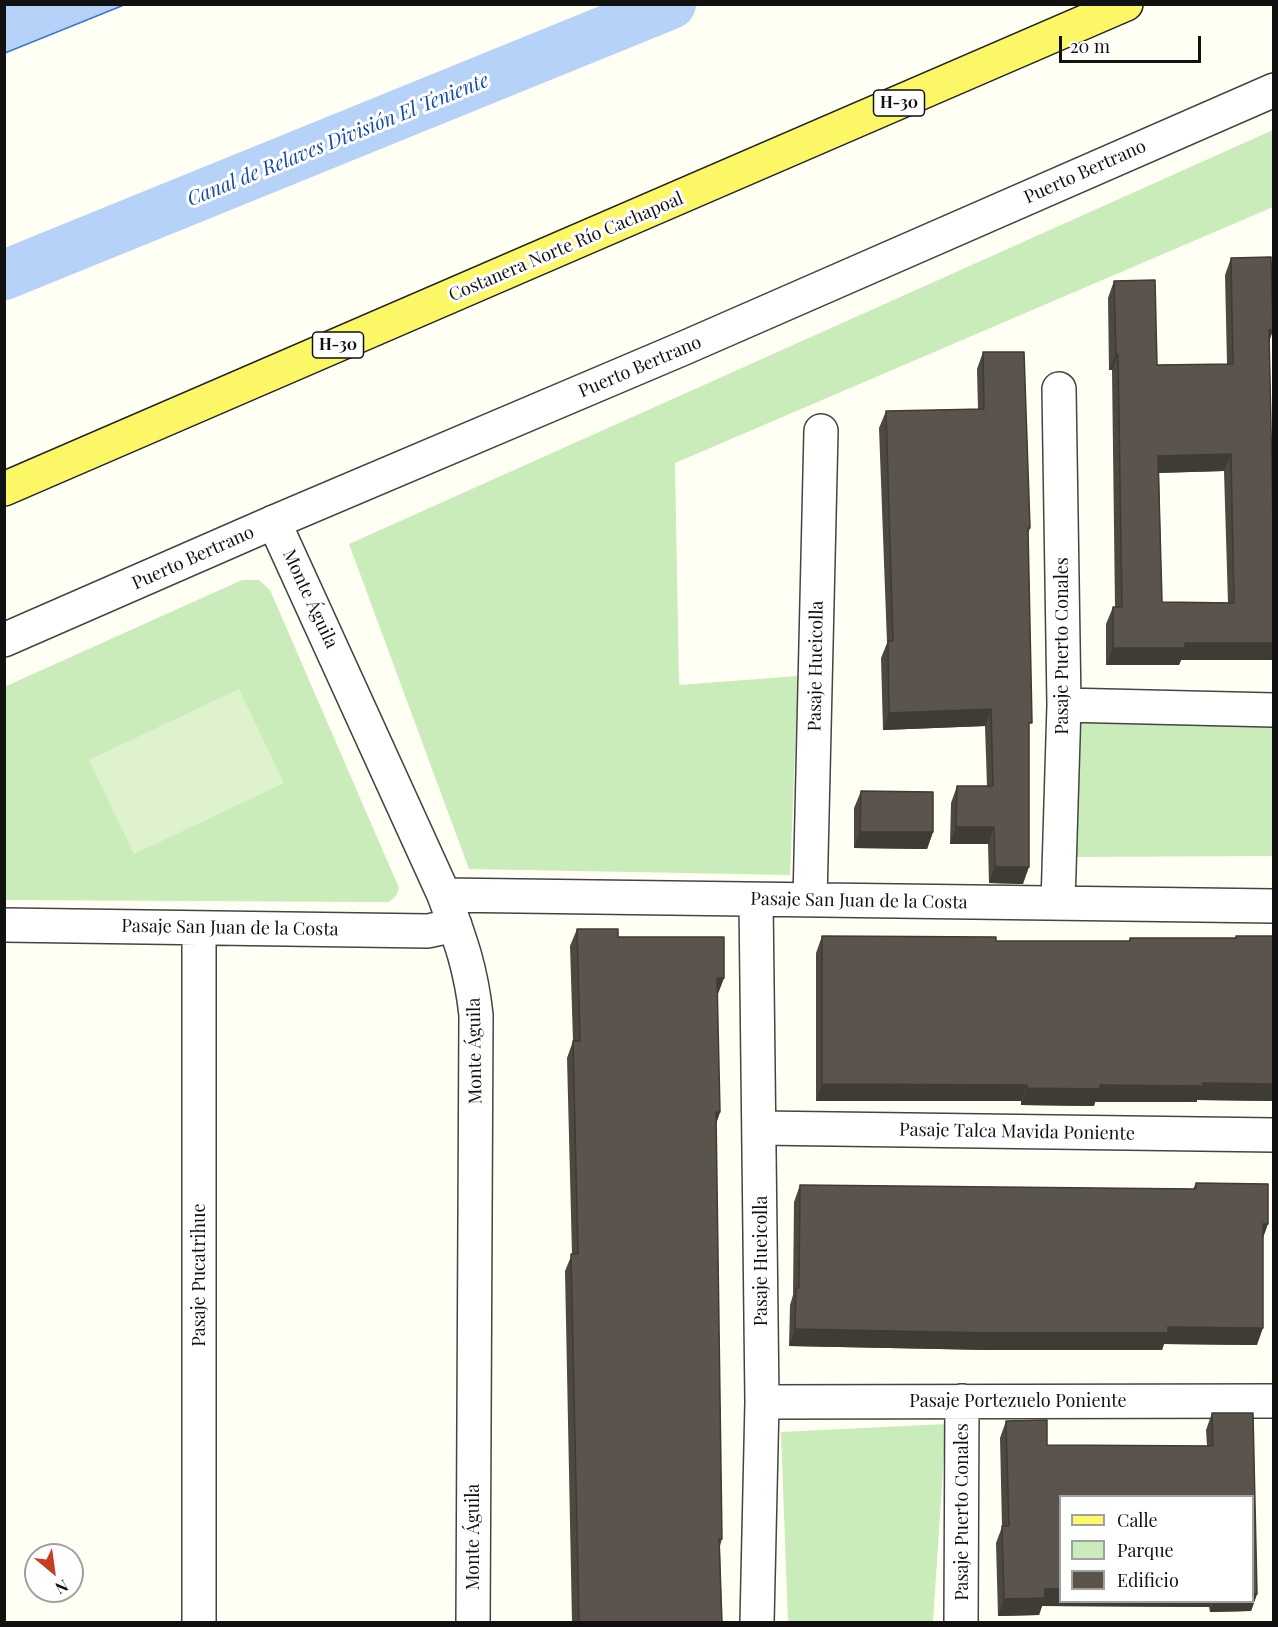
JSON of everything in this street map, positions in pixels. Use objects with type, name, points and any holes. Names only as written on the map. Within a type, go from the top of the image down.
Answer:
[{"type":"main road","name":"Costanera Norte Río Cachapoal","points":[[4,489],[1126,4]]},
{"type":"street","name":"Puerto Bertrano","points":[[4,640],[274,522],[684,348],[1274,90]]},
{"type":"street","name":"Pasaje Puerto Conales","points":[[1058,903],[1064,705],[1059,389]]},
{"type":"street","name":"Pasaje Hueicolla","points":[[810,900],[821,431]]},
{"type":"street","name":"Monte Águila","points":[[274,522],[450,910],[468,959],[476,1015],[473,1623]]},
{"type":"street","points":[[1064,705],[1274,710]]},
{"type":"street","name":"Pasaje Hueicolla","points":[[756,900],[762,1402],[758,1623]]},
{"type":"street","name":"Pasaje San Juan de la Costa","points":[[4,925],[428,931],[450,910],[756,900],[1274,906]]},
{"type":"street","name":"Pasaje Pucatrihue","points":[[199,928],[199,1623]]},
{"type":"street","name":"Pasaje Talca Mavida Poniente","points":[[760,1128],[1274,1135]]},
{"type":"street","name":"Pasaje Puerto Conales","points":[[961,1623],[962,1401]]},
{"type":"street","name":"Pasaje Portezuelo Poniente","points":[[762,1402],[1274,1401]]},
{"type":"green space","points":[[1273,130],[1273,207],[675,463],[679,685],[798,676],[790,875],[469,869],[349,544]]},
{"type":"green space","points":[[242,580],[259,580],[270,590],[399,888],[396,896],[389,902],[5,900],[4,687]]},
{"type":"green space","points":[[239,689],[284,783],[134,854],[89,760]]},
{"type":"green space","points":[[1273,722],[1273,856],[1076,857],[1076,723]]},
{"type":"green space","points":[[946,1424],[933,1622],[788,1622],[781,1432]]},
{"type":"water","points":[[5,4],[124,4],[124,5],[5,53]]},
{"type":"building","points":[[1271,257],[1273,330],[1269,330],[1274,643],[1185,643],[1185,648],[1113,648],[1113,607],[1122,607],[1118,354],[1116,354],[1114,281],[1155,280],[1157,365],[1233,364],[1231,258]],"holes":[[[1231,454],[1234,603],[1162,602],[1158,456]]]},
{"type":"building","points":[[983,352],[1024,352],[1030,528],[1028,528],[1032,723],[1029,723],[1029,867],[995,867],[994,827],[956,827],[957,786],[993,786],[991,709],[889,713],[888,641],[893,641],[886,411],[984,409]]},
{"type":"building","points":[[861,791],[933,792],[933,832],[860,832]]},
{"type":"building","points":[[577,929],[618,929],[618,937],[724,937],[724,978],[717,978],[720,1112],[716,1112],[722,1539],[719,1539],[722,1623],[579,1623],[571,1254],[578,1254],[573,1041],[580,1041]]},
{"type":"building","points":[[822,936],[996,937],[996,941],[1130,941],[1130,938],[1274,936],[1274,1084],[1100,1085],[1100,1089],[1027,1088],[1027,1085],[822,1084]]},
{"type":"building","points":[[1196,1183],[1268,1184],[1268,1224],[1263,1224],[1263,1328],[1168,1327],[1168,1333],[995,1333],[795,1329],[796,1288],[799,1288],[800,1185],[1196,1189]]},
{"type":"building","points":[[1212,1413],[1253,1413],[1257,1594],[1254,1594],[1254,1495],[1059,1495],[1059,1589],[1045,1589],[1045,1598],[1004,1599],[1002,1526],[1009,1526],[1006,1421],[1047,1420],[1047,1445],[1213,1446]]},
{"type":"waterway","name":"Canal de Relaves División El Teniente","points":[[4,275],[671,4]]}]
